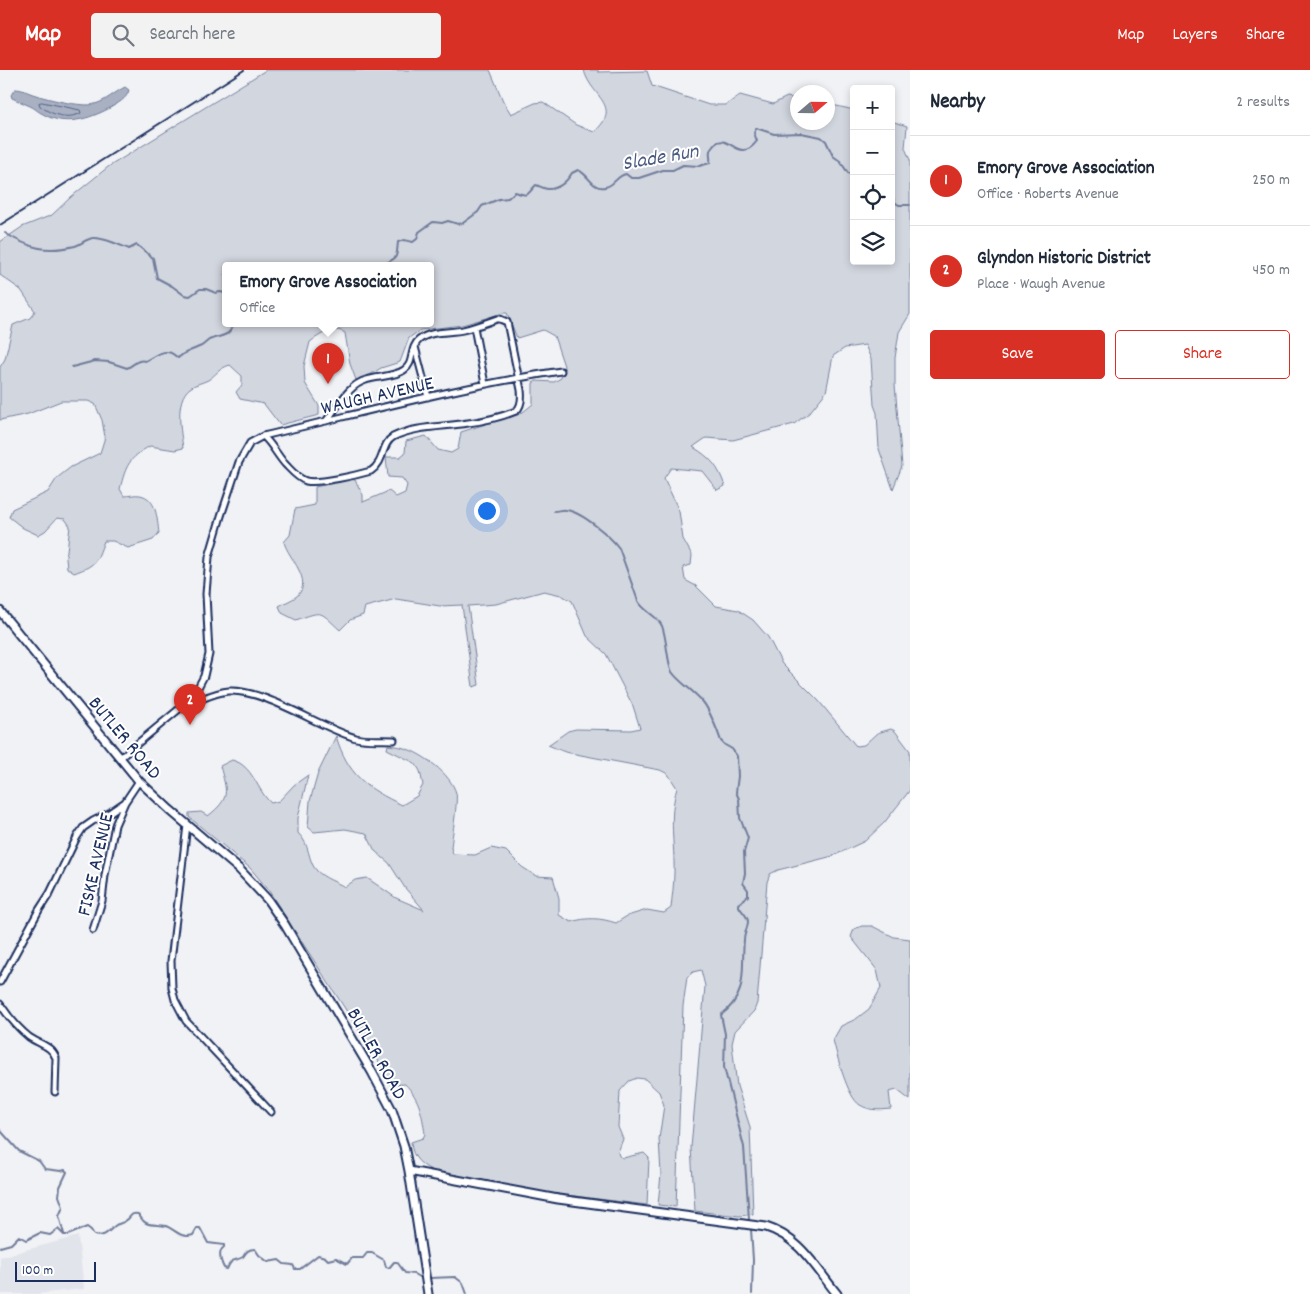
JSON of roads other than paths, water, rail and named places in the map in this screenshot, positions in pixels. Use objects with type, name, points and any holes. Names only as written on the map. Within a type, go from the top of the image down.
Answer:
[{"type":"main road","name":"BUTLER ROAD","points":[[0,611],[139,780],[254,885],[286,925],[383,1091],[400,1132],[409,1171],[428,1294]]},
{"type":"main road","points":[[409,1171],[525,1194],[777,1230],[803,1251],[837,1294]]},
{"type":"street","points":[[263,436],[275,449],[282,461],[299,477],[305,480],[317,481],[371,471],[380,463],[386,444],[395,436],[511,413],[519,408],[521,396],[507,322],[497,319],[474,327],[426,335],[417,341],[414,346],[408,367],[399,372],[364,380],[356,385],[348,392],[326,420]]},
{"type":"street","points":[[474,327],[485,384]]},
{"type":"street","points":[[414,346],[428,397]]},
{"type":"street","name":"WAUGH AVENUE","points":[[184,705],[199,688],[207,664],[209,642],[206,594],[208,570],[230,487],[242,454],[250,443],[263,436],[326,420],[517,377],[561,371]]},
{"type":"street","points":[[120,758],[184,705],[224,692],[238,691],[260,697],[357,738],[394,740]]},
{"type":"street","name":"FISKE AVENUE","points":[[93,930],[102,901],[105,875],[116,825],[124,802],[139,780]]},
{"type":"street","points":[[0,982],[50,893],[83,828],[116,809],[124,802]]},
{"type":"street","points":[[187,825],[171,961],[172,988],[175,1000],[186,1021],[271,1112]]},
{"type":"street","points":[[0,1004],[29,1036],[52,1049],[56,1058],[55,1092]]},
{"type":"water","points":[[125,87],[129,90],[126,96],[110,108],[85,118],[68,121],[51,118],[12,98],[11,95],[17,89],[63,102],[89,105],[103,101]]},
{"type":"waterway","name":"Slade Run","points":[[387,262],[396,257],[398,242],[404,240],[413,242],[417,239],[419,232],[433,222],[463,223],[478,212],[482,206],[499,199],[508,198],[515,192],[527,194],[536,185],[546,189],[556,188],[578,170],[594,184],[601,187],[608,186],[626,174],[631,178],[639,178],[663,170],[673,170],[683,165],[699,166],[710,163],[710,150],[719,142],[726,142],[740,150],[746,150],[751,147],[757,141],[754,133],[756,128],[774,134],[801,133],[821,137],[826,141],[833,156],[840,161],[850,174]]},
{"type":"waterway","name":"Slade Run","points":[[895,203],[899,205],[910,205]]},
{"type":"waterway","name":"Slade Run","points":[[5,233],[30,246],[46,249],[75,246],[93,238],[116,243],[129,249],[137,245],[153,258],[157,278],[184,295],[190,296],[200,289],[216,293],[222,292]]},
{"type":"waterway","points":[[72,367],[95,361],[109,362],[127,368],[164,352],[171,353],[178,358],[186,352],[202,346],[209,340],[227,334],[232,327]]},
{"type":"waterway","points":[[554,511],[564,510],[580,515],[602,531],[619,548],[638,601],[662,626],[672,672],[703,702],[711,715],[721,741],[732,749],[737,756],[738,776],[736,792],[739,799],[740,818],[748,838],[744,852],[745,873],[743,883],[748,890],[748,896],[738,904],[748,921],[744,938],[743,972],[740,990],[730,1007],[721,1015],[725,1034],[724,1067],[744,1147],[749,1219]]},
{"type":"waterway","points":[[0,1130],[19,1151],[39,1161],[45,1169],[65,1170],[67,1172],[60,1187],[59,1196],[63,1207],[59,1216],[64,1234]]},
{"type":"waterway","points":[[0,1247],[11,1244],[19,1236],[26,1240],[40,1233],[50,1235],[58,1229],[64,1235],[68,1235],[87,1227],[94,1235],[101,1236],[132,1215],[138,1214],[146,1223],[166,1226],[185,1236],[193,1235],[197,1228],[200,1228],[208,1243],[224,1245],[220,1257],[224,1268],[227,1269],[232,1261],[243,1257],[248,1251],[253,1249],[268,1262],[279,1260],[284,1264],[293,1265],[295,1269],[300,1269],[318,1255],[328,1260],[336,1258],[347,1264],[352,1258],[363,1258],[367,1253],[372,1253],[384,1260],[386,1267],[389,1268],[394,1262],[397,1262],[405,1273],[414,1274],[419,1277]]},
{"type":"waterway","points":[[751,1229],[753,1260],[752,1294]]},
{"type":"waterway","points":[[430,1278],[455,1277],[463,1283],[467,1294]]},
{"type":"railway","points":[[0,225],[244,70]]},
{"type":"place","name":"Emory Grove Association","points":[[328,384]]},
{"type":"place","name":"Glyndon Historic District","points":[[190,725]]}]
